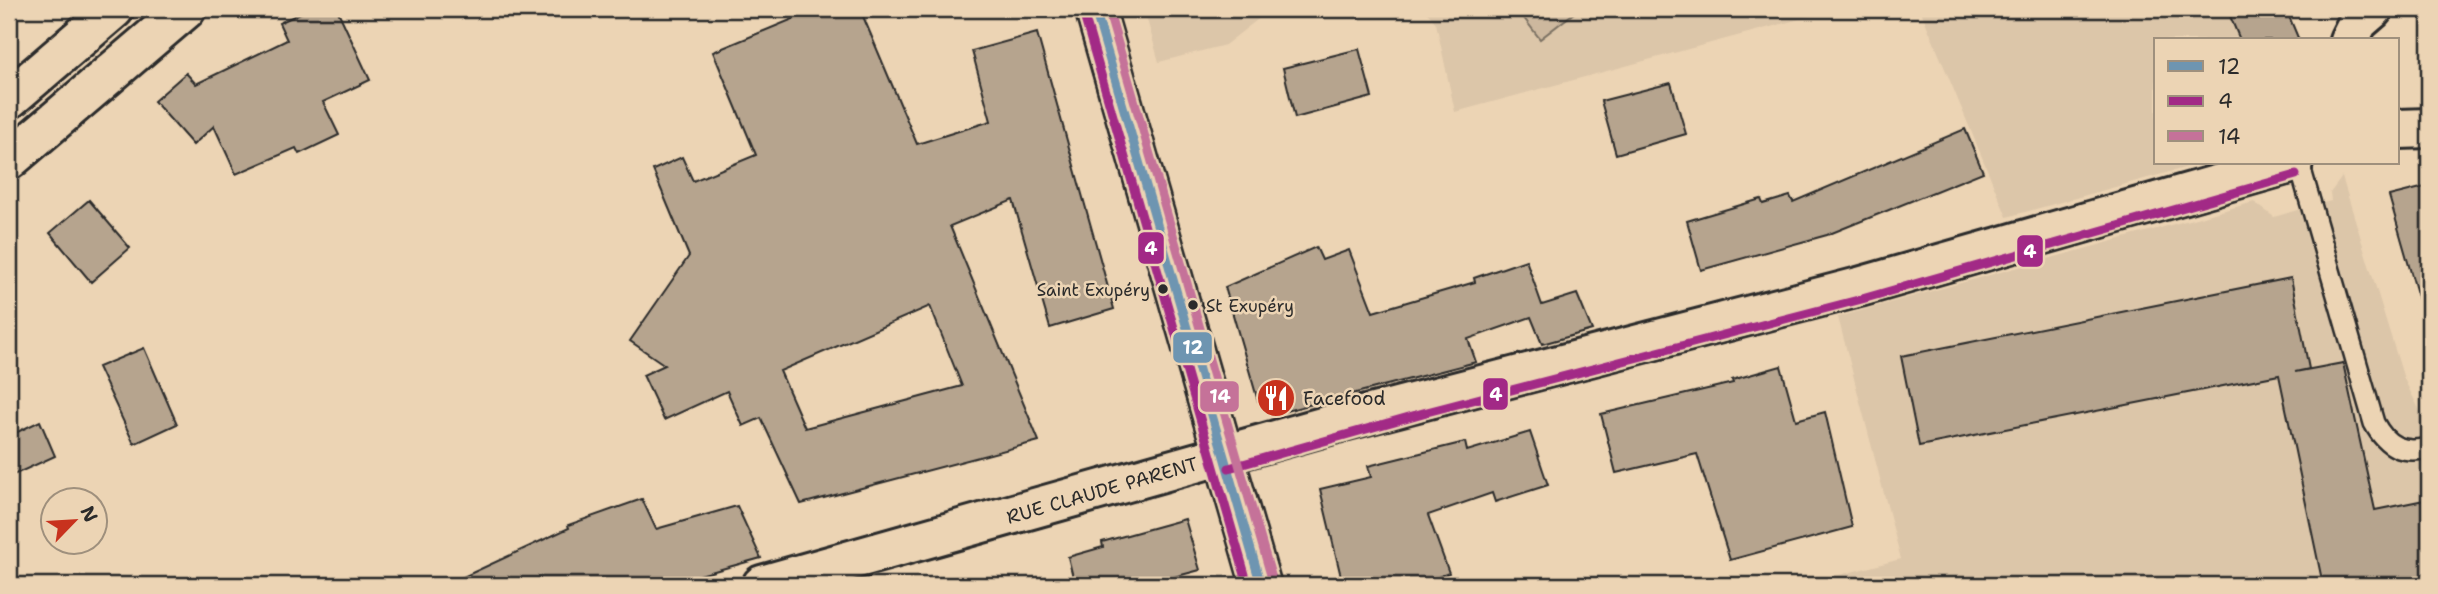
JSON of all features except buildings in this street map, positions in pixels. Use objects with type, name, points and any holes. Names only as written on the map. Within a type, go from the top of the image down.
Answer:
[{"type":"street","points":[[9,99],[114,9]]},
{"type":"street","points":[[9,160],[186,9]]},
{"type":"street","points":[[1095,9],[1261,585]]},
{"type":"street","points":[[2349,38],[2358,22],[2373,9]]},
{"type":"street","name":"RUE CLAUDE PARENT","points":[[762,585],[1396,407],[1859,287],[2290,164]]},
{"type":"lane","points":[[2299,164],[2374,423],[2382,437],[2402,450],[2429,448]]},
{"type":"shaded area","points":[[1144,9],[1271,9],[1225,45],[1159,62]]},
{"type":"shaded area","points":[[1424,9],[1837,9],[1455,112],[1436,23]]},
{"type":"shaded area","points":[[1517,9],[1579,9],[1540,39]]},
{"type":"shaded area","points":[[1920,9],[2286,9],[2298,38],[2154,38],[2154,164],[2198,164],[2007,217]]},
{"type":"shaded area","points":[[2342,177],[2404,379],[2423,417],[2429,416],[2429,585],[1801,585],[1901,559],[1838,317],[2254,202],[2274,217],[2331,201],[2330,193]]},
{"type":"transit line","name":"12","points":[[1095,9],[1261,585]]},
{"type":"transit line","name":"14","points":[[1108,9],[1273,582]]},
{"type":"transit line","name":"4","points":[[1083,12],[1248,585]]},
{"type":"transit line","name":"4","points":[[1229,468],[1423,413],[1862,299],[2296,175]]},
{"type":"place","name":"Saint Exupéry","points":[[1163,289]]},
{"type":"place","name":"St Exupéry","points":[[1193,305]]},
{"type":"place","name":"Facefood","points":[[1276,398]]}]
